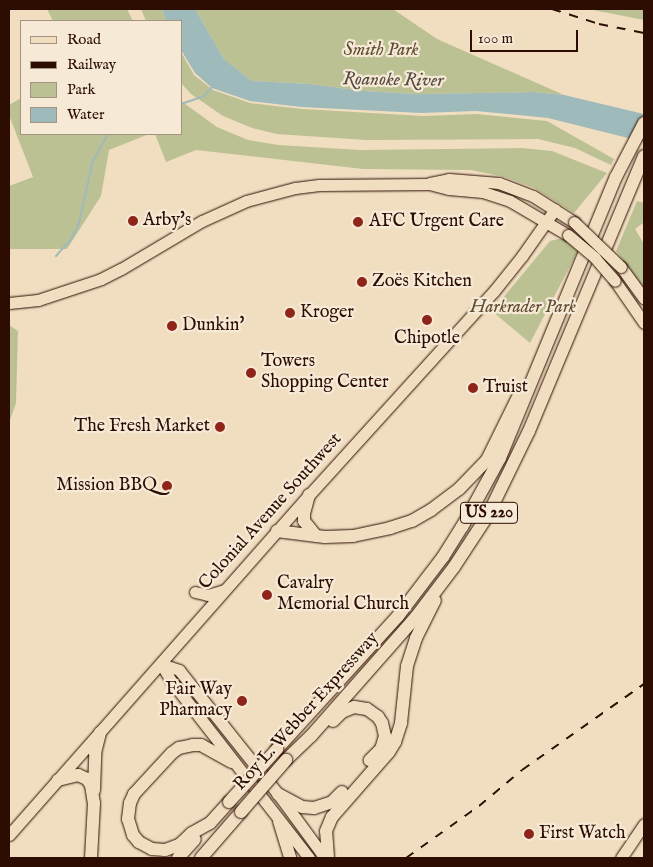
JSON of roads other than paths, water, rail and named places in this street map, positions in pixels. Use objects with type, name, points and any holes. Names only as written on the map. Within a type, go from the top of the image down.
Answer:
[{"type":"highway","name":"Roy L. Webber Expressway","points":[[210,823],[398,616],[443,557],[479,498],[500,458],[616,176],[644,123]]},
{"type":"highway","name":"Roy L. Webber Expressway","points":[[201,858],[286,760],[311,736],[416,617],[474,538],[513,467],[644,156]]},
{"type":"highway","points":[[277,531],[335,538],[390,528],[412,521],[431,510],[459,489],[487,460],[527,378],[543,351]]},
{"type":"highway","points":[[309,495],[304,521],[316,536]]},
{"type":"highway","points":[[326,858],[326,831],[332,817],[389,752],[397,737],[401,723],[407,666],[438,587]]},
{"type":"highway","points":[[278,794],[309,808],[320,808],[332,802],[380,749],[385,736],[382,723],[378,717],[367,709],[360,707],[342,712],[326,730],[311,736]]},
{"type":"highway","points":[[91,858],[95,753],[100,733]]},
{"type":"highway","points":[[210,823],[192,833],[173,848],[158,850],[145,846],[133,835],[128,811],[137,791],[178,748],[201,745],[232,762]]},
{"type":"highway","points":[[58,780],[78,775],[87,779],[92,785],[94,803]]},
{"type":"highway","points":[[279,821],[290,858]]},
{"type":"highway","name":"US 220","points":[[178,858],[210,823]]},
{"type":"highway","points":[[205,858],[213,844]]},
{"type":"main road","points":[[429,184],[448,179],[488,181],[523,191],[574,222],[621,267],[644,299]]},
{"type":"main road","points":[[9,303],[38,300],[101,279],[222,210],[272,193],[295,188],[335,184],[429,184],[497,196],[547,221],[568,235],[595,258],[615,280],[644,323]]},
{"type":"main road","name":"Colonial Avenue Southwest","points":[[9,835],[309,495],[494,291],[555,209]]},
{"type":"main road","points":[[199,619],[200,606],[195,592],[208,595],[226,589]]},
{"type":"main road","points":[[161,664],[179,670],[278,794],[326,858]]},
{"type":"main road","points":[[161,664],[172,682],[232,762],[309,858]]},
{"type":"main road","points":[[621,858],[644,824]]},
{"type":"water","points":[[162,9],[195,9],[224,59],[252,81],[310,84],[363,91],[416,94],[535,92],[564,95],[644,114],[644,142],[548,118],[476,111],[421,113],[301,107],[250,101],[212,88],[195,73],[182,52],[182,20],[166,20]]},
{"type":"waterway","points":[[182,104],[204,96],[213,86]]},
{"type":"waterway","points":[[56,256],[72,238],[79,223],[93,161],[107,135]]},
{"type":"railway","points":[[552,9],[599,24],[644,33]]},
{"type":"railway","points":[[406,858],[479,806],[522,770],[644,684]]},
{"type":"place","name":"Arby's","points":[[133,221]]},
{"type":"place","name":"AFC Urgent Care","points":[[358,222]]},
{"type":"place","name":"Zoës Kitchen","points":[[362,282]]},
{"type":"place","name":"Kroger","points":[[290,313]]},
{"type":"place","name":"Chipotle","points":[[427,320]]},
{"type":"place","name":"Dunkin'","points":[[172,326]]},
{"type":"place","name":"Towers Shopping Center","points":[[251,373]]},
{"type":"place","name":"Truist","points":[[473,388]]},
{"type":"place","name":"The Fresh Market","points":[[220,427]]},
{"type":"place","name":"Mission BBQ","points":[[167,486]]},
{"type":"place","name":"Cavalry Memorial Church","points":[[267,595]]},
{"type":"place","name":"Fair Way Pharmacy","points":[[242,701]]},
{"type":"place","name":"First Watch","points":[[529,834]]},
{"type":"park label","name":"Smith Park","points":[[381,51]]},
{"type":"park label","name":"Harkrader Park","points":[[523,308]]},
{"type":"water label","name":"Roanoke River","points":[[393,81]]}]
